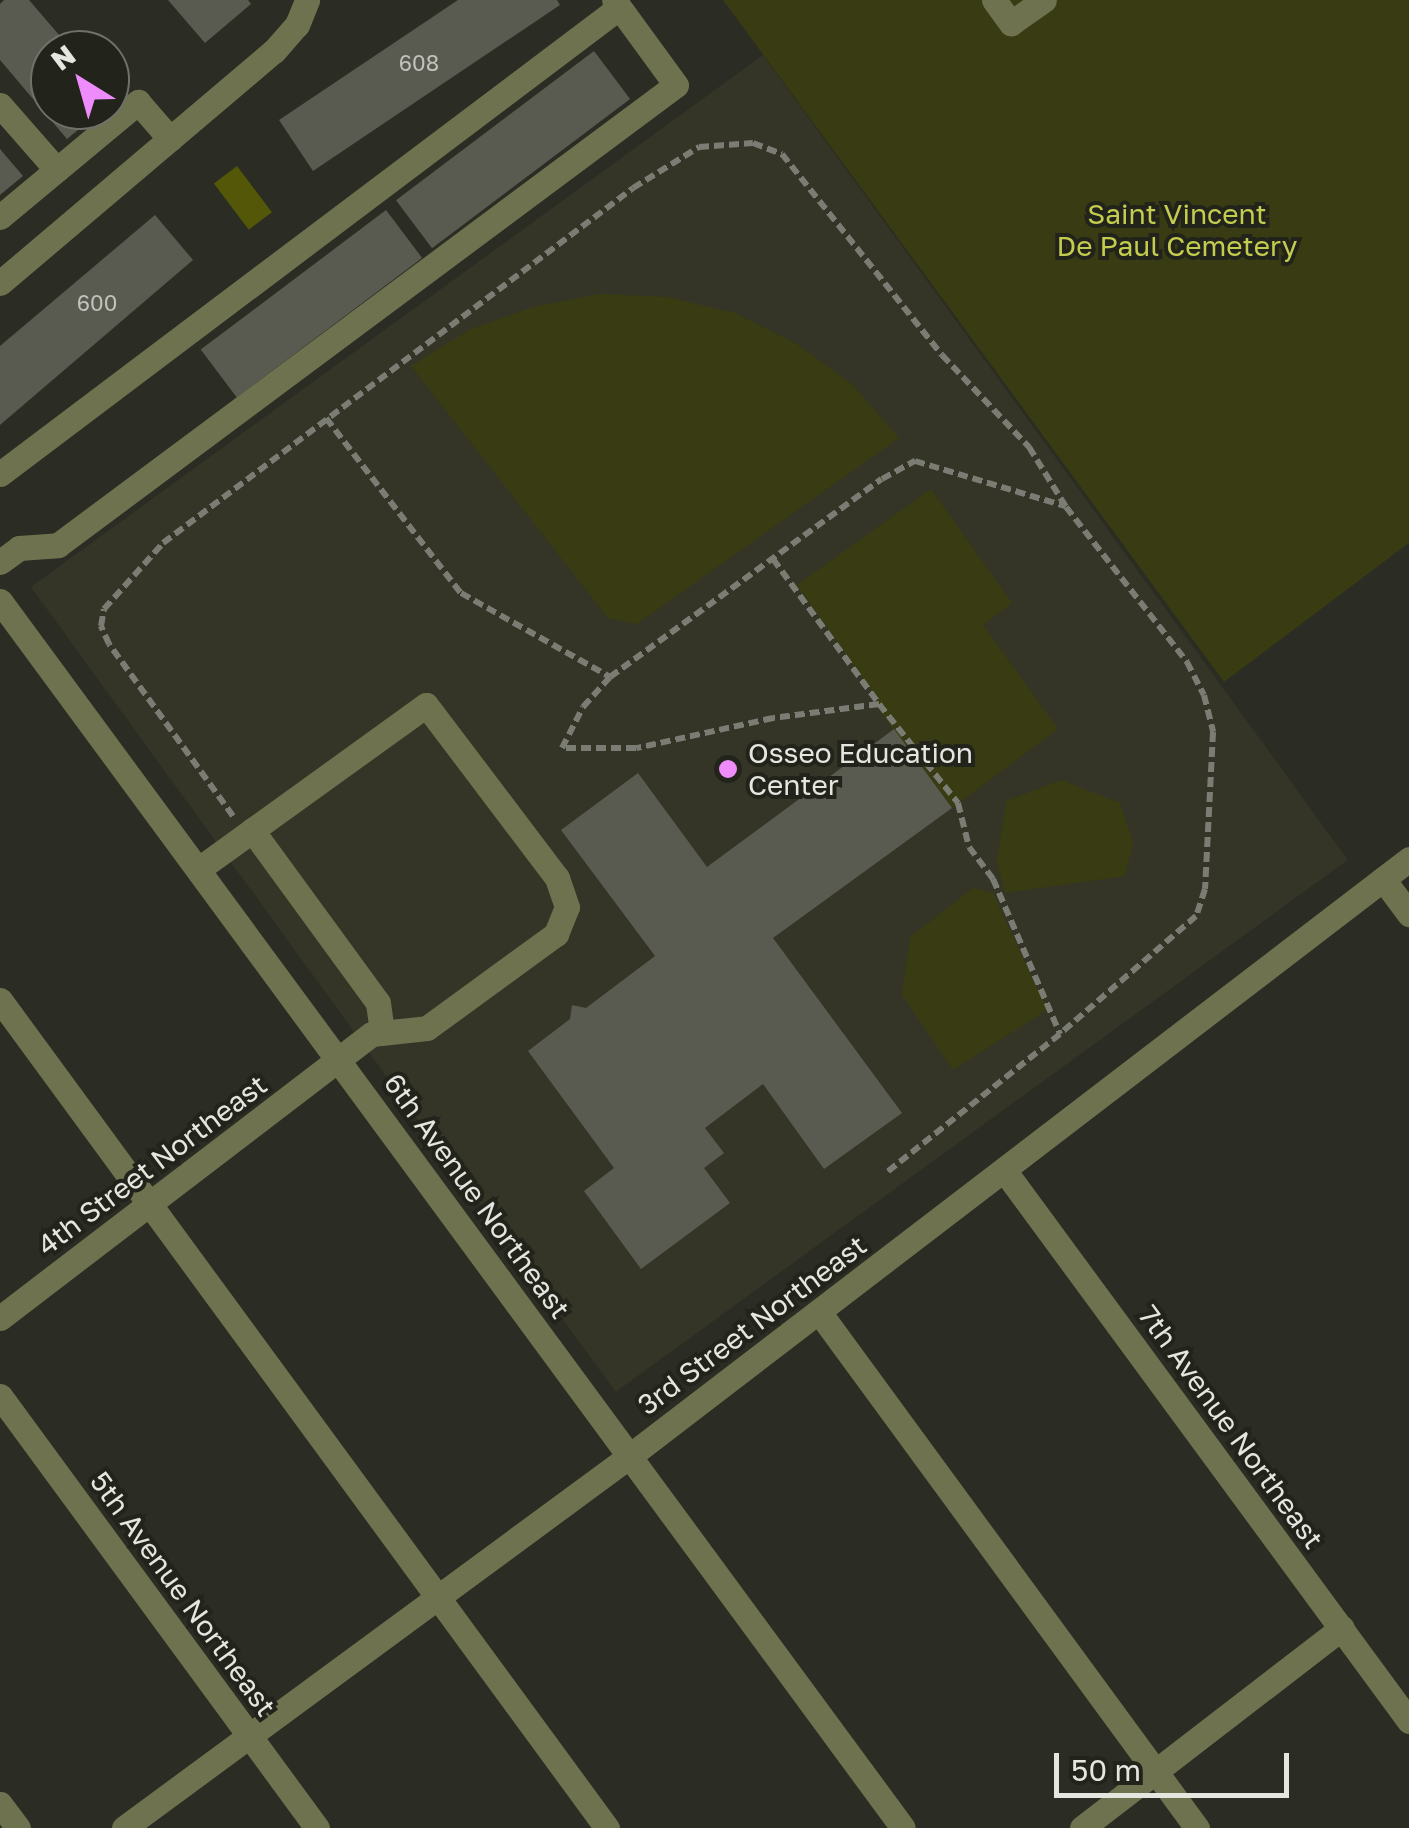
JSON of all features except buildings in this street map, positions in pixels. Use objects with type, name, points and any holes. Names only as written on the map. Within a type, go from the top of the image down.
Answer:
[{"type":"street","points":[[0,282],[274,52],[296,25],[307,0]]},
{"type":"street","points":[[994,0],[1011,24],[1044,0]]},
{"type":"street","points":[[0,474],[616,4],[676,85],[58,546],[18,548],[0,562]]},
{"type":"street","points":[[0,217],[138,102],[170,138]]},
{"type":"street","points":[[0,105],[57,170]]},
{"type":"street","name":"6th Avenue Northeast","points":[[0,601],[903,1828]]},
{"type":"street","points":[[199,869],[243,823],[426,705],[557,878],[567,908],[556,934],[426,1028],[382,1033],[378,1003],[243,823]]},
{"type":"street","name":"3rd Street Northeast","points":[[124,1828],[631,1455],[1409,859]]},
{"type":"street","points":[[1383,879],[1409,914]]},
{"type":"street","points":[[0,1000],[152,1202],[435,1599],[607,1828]]},
{"type":"street","name":"4th Street Northeast","points":[[0,1318],[372,1034],[382,1033]]},
{"type":"street","name":"7th Avenue Northeast","points":[[1004,1170],[1409,1721]]},
{"type":"street","points":[[819,1312],[1198,1828]]},
{"type":"street","name":"5th Avenue Northeast","points":[[0,1396],[317,1828]]},
{"type":"street","points":[[1082,1828],[1342,1628]]},
{"type":"street","points":[[0,1804],[18,1828]]},
{"type":"path","points":[[243,823],[109,644],[101,626],[104,609],[163,542],[670,163],[699,147],[753,143],[782,154],[797,168],[942,355],[1029,447],[1066,506],[1187,662],[1204,694],[1213,732],[1205,889],[1196,916],[1060,1034],[886,1173]]},
{"type":"path","points":[[326,418],[462,594],[610,678]]},
{"type":"path","points":[[879,704],[772,718],[636,748],[562,748],[584,707],[610,678],[882,479],[915,461],[1066,506]]},
{"type":"path","points":[[773,560],[958,803],[970,847],[994,879],[1060,1034]]},
{"type":"shaded area","name":"Osseo Education Center","points":[[763,55],[1348,860],[616,1392],[31,587]]},
{"type":"shaded area","points":[[237,166],[272,212],[249,230],[214,183]]},
{"type":"green space","name":"Saint Vincent De Paul Cemetery","points":[[723,0],[1409,0],[1409,543],[1224,682]]},
{"type":"green space","points":[[600,294],[668,297],[735,313],[797,344],[853,385],[899,438],[637,624],[608,618],[411,366],[469,330],[533,307]]},
{"type":"green space","points":[[931,489],[1012,603],[983,625],[1058,729],[952,808],[880,711],[877,698],[797,585]]},
{"type":"green space","points":[[1061,780],[1120,803],[1133,843],[1125,876],[1005,893],[997,861],[1006,801]]},
{"type":"green space","points":[[973,888],[993,893],[1047,1010],[953,1070],[902,995],[910,937]]},
{"type":"place","name":"Osseo Education Center","points":[[728,769]]}]
